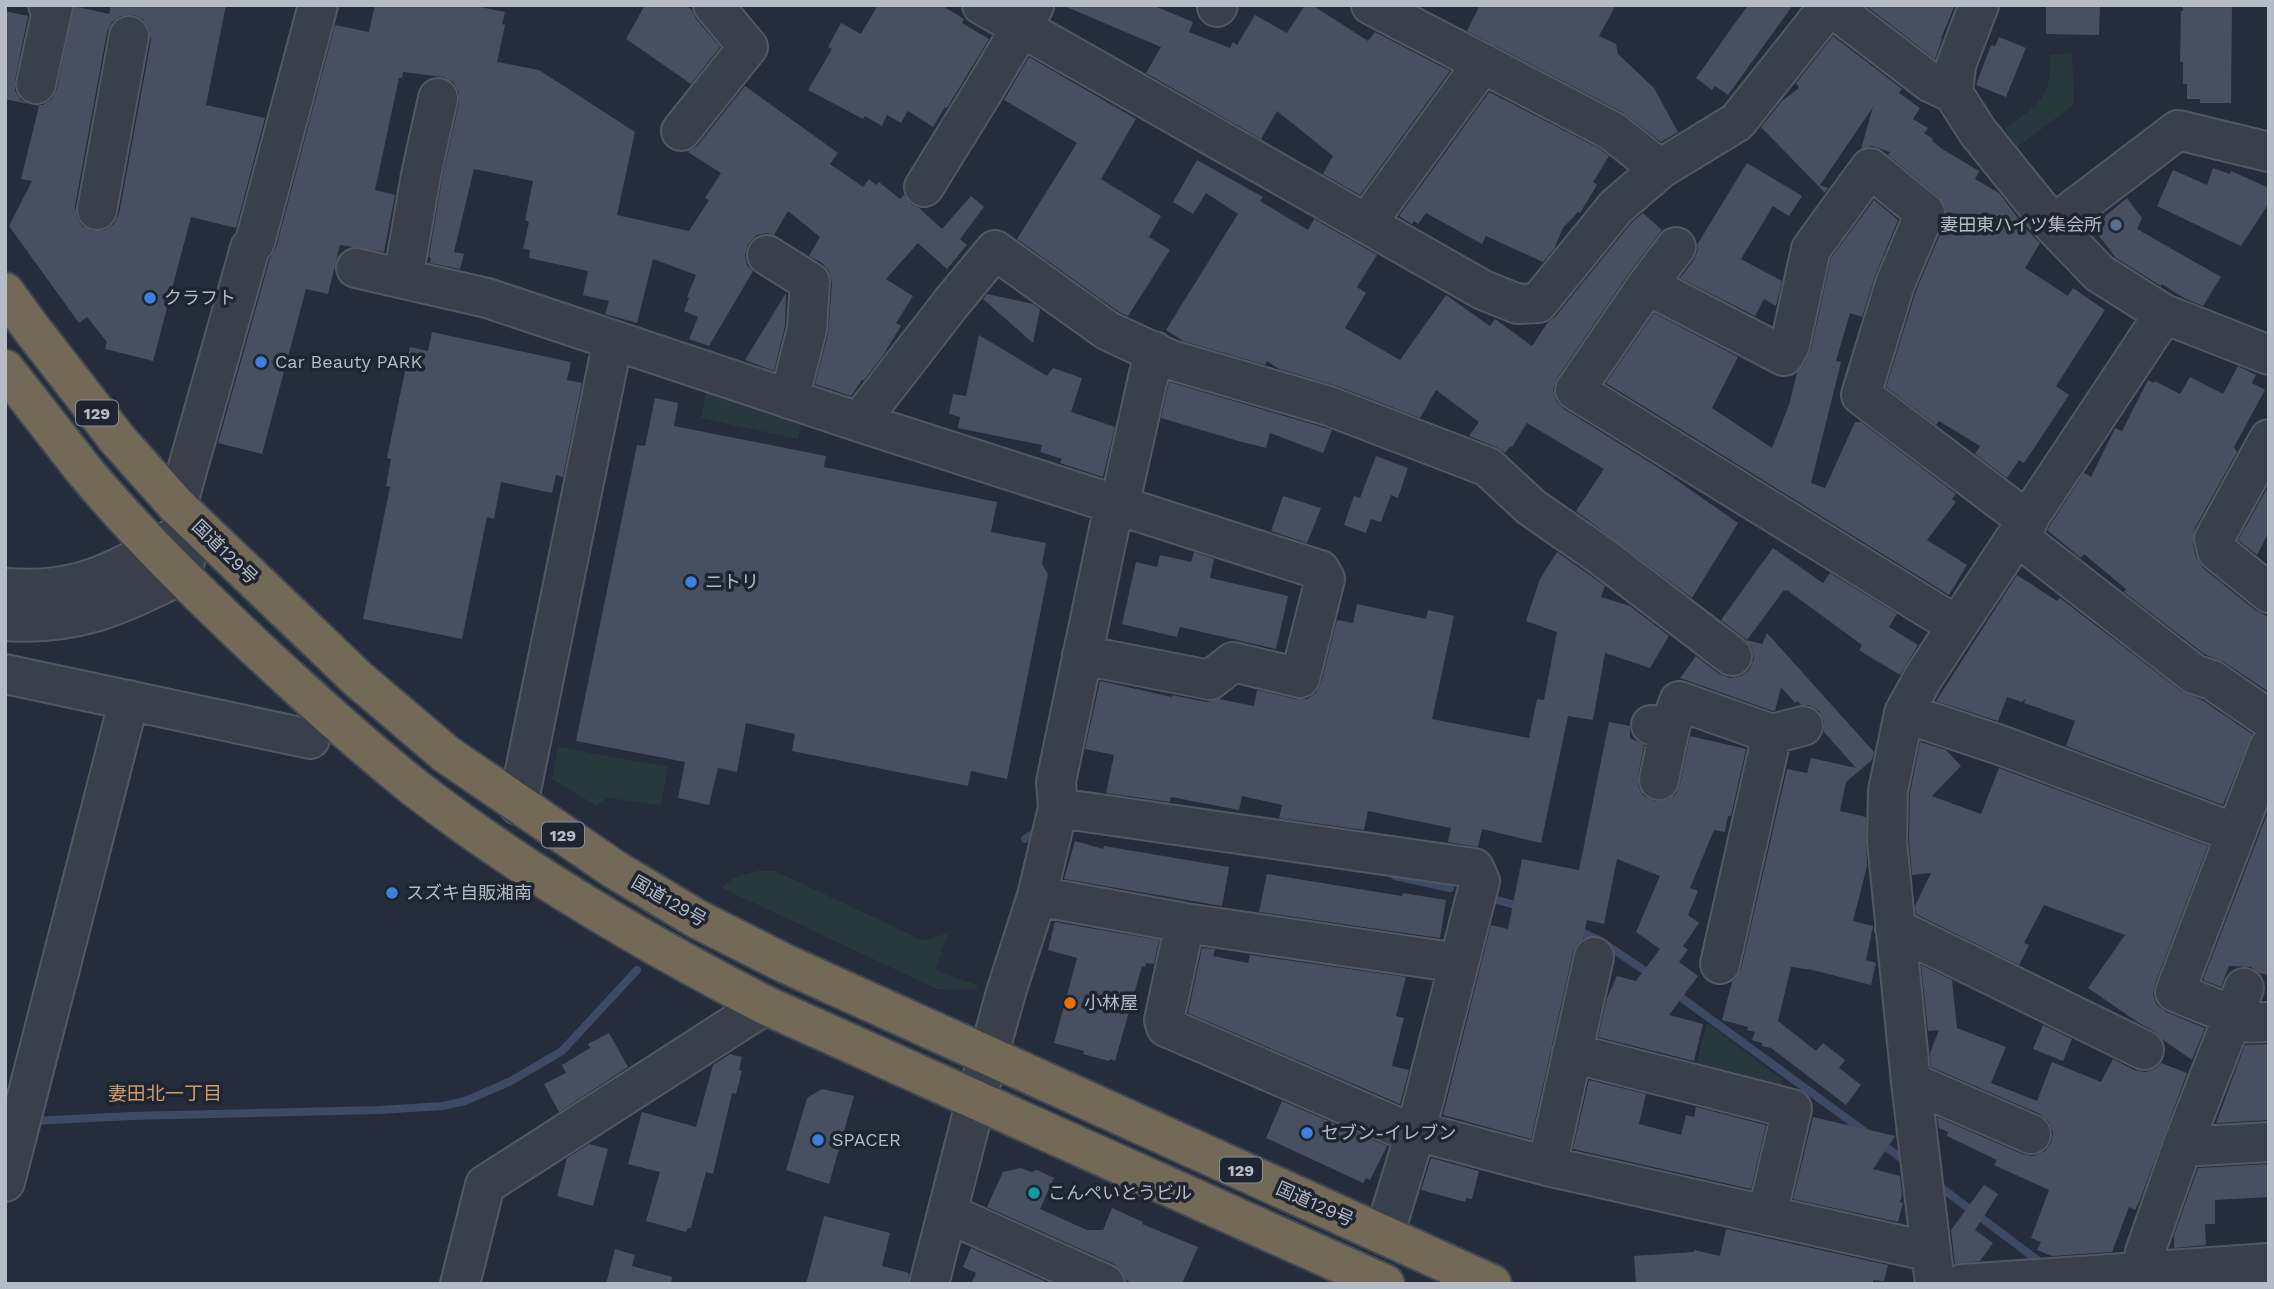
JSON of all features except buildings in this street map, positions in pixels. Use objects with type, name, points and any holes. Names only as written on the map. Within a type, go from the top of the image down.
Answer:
[{"type":"highway","name":"国道129号","points":[[5,292],[118,440],[187,516],[358,679],[446,754],[518,805],[614,869],[697,919],[786,964],[1492,1284]]},
{"type":"highway","name":"129","points":[[5,369],[83,469],[180,575],[327,714],[420,791],[496,846],[587,906],[673,957],[765,1005],[1362,1279]]},
{"type":"street","points":[[48,5],[53,6],[50,65]]},
{"type":"street","points":[[5,621],[28,623],[100,612],[137,598],[180,575],[187,516],[250,248],[255,242],[318,5]]},
{"type":"street","points":[[681,131],[748,47],[713,5]]},
{"type":"street","points":[[982,5],[1028,17],[1370,224],[1483,290],[1518,304],[1538,303],[1616,207],[1660,169],[1737,122],[1830,5],[1931,83],[1952,93],[1978,132],[2053,225],[2099,273],[2164,314],[2269,355]]},
{"type":"street","points":[[1371,5],[1612,131],[1660,169]]},
{"type":"street","points":[[1952,93],[1956,65],[1979,5]]},
{"type":"street","points":[[924,187],[1028,17]]},
{"type":"street","points":[[97,210],[132,88],[129,36]]},
{"type":"street","points":[[1370,224],[1379,206],[1483,63]]},
{"type":"street","points":[[403,279],[440,124]]},
{"type":"street","points":[[2053,225],[2178,130],[2269,152]]},
{"type":"street","points":[[1647,285],[1784,356],[1790,345],[1811,249],[1871,168],[1925,213],[1895,284],[1861,395],[2194,674],[2212,680],[2269,719]]},
{"type":"street","points":[[1676,247],[1575,390],[1957,626]]},
{"type":"street","points":[[859,422],[995,250],[1108,331],[1171,359],[1329,406],[1488,467],[1531,507],[1600,555],[1732,656]]},
{"type":"street","points":[[785,258],[810,282],[807,329],[789,398]]},
{"type":"street","points":[[356,268],[487,298],[1119,507],[1320,570],[1325,579],[1300,678],[1233,662],[1210,680],[1082,654]]},
{"type":"street","points":[[1185,923],[1164,1020],[1166,1027],[1402,1129],[1547,1166],[1767,1215],[1933,1268],[1886,841],[1888,791],[1904,713],[1923,678],[2164,314]]},
{"type":"street","points":[[518,805],[613,340]]},
{"type":"street","points":[[929,1284],[976,1100],[1037,896],[1058,808],[1056,782],[1082,654],[1110,524],[1119,507],[1154,351]]},
{"type":"street","points":[[2269,439],[2214,539],[2217,551],[2269,593]]},
{"type":"street","points":[[5,588],[31,590],[65,587],[113,571],[153,547],[187,516]]},
{"type":"street","points":[[5,674],[310,739]]},
{"type":"street","points":[[5,1182],[13,1126],[129,700]]},
{"type":"street","points":[[1659,780],[1660,726],[1679,701],[1788,730],[1735,852],[1720,964]]},
{"type":"street","points":[[1904,713],[2003,746],[2235,833]]},
{"type":"street","points":[[2149,1279],[2145,1252],[2182,1147],[2245,1012],[2175,992],[2269,747]]},
{"type":"street","points":[[1058,808],[1474,868],[1480,881],[1416,1131],[1384,1235]]},
{"type":"street","points":[[1037,896],[1185,923],[1459,963]]},
{"type":"street","points":[[1895,928],[2024,1002],[2144,1050]]},
{"type":"street","points":[[1547,1166],[1594,957]]},
{"type":"street","points":[[460,1284],[485,1185],[765,1005]]},
{"type":"street","points":[[1572,1053],[1792,1110],[1767,1215]]},
{"type":"street","points":[[1911,1083],[2031,1134]]},
{"type":"street","points":[[2182,1147],[2269,1142]]},
{"type":"street","points":[[947,1213],[1105,1284]]},
{"type":"street","points":[[1962,1284],[2149,1279],[2269,1264]]},
{"type":"shaded area","points":[[2072,53],[2074,103],[2017,147],[2004,129],[2034,107],[2045,92],[2050,55]]},
{"type":"shaded area","points":[[708,381],[803,412],[798,439],[701,418]]},
{"type":"shaded area","points":[[558,747],[668,767],[661,805],[607,798],[597,806],[552,779]]},
{"type":"shaded area","points":[[758,871],[775,871],[924,941],[948,933],[935,970],[979,986],[975,990],[937,989],[722,888],[733,879]]},
{"type":"shaded area","points":[[1707,1023],[1784,1081],[1780,1087],[1695,1068]]},
{"type":"waterway","points":[[1025,839],[1040,829]]},
{"type":"waterway","points":[[1395,876],[1450,888]]},
{"type":"waterway","points":[[1494,899],[1521,907]]},
{"type":"waterway","points":[[1575,929],[1601,941],[1651,975]]},
{"type":"waterway","points":[[32,1121],[378,1110],[443,1106],[465,1101],[509,1082],[562,1051],[637,970]]},
{"type":"waterway","points":[[1675,993],[1868,1134]]},
{"type":"waterway","points":[[1879,1142],[1904,1160]]},
{"type":"waterway","points":[[1935,1183],[2044,1265]]},
{"type":"place","name":"妻田東ハイツ集会所","points":[[2116,225]]},
{"type":"place","name":"クラフト","points":[[150,298]]},
{"type":"place","name":"Car Beauty PARK","points":[[261,362]]},
{"type":"place","name":"ニトリ","points":[[691,582]]},
{"type":"place","name":"スズキ自販湘南","points":[[392,893]]},
{"type":"place","name":"小林屋","points":[[1070,1003]]},
{"type":"place","name":"セブン-イレブン","points":[[1307,1133]]},
{"type":"place","name":"SPACER","points":[[818,1140]]},
{"type":"place","name":"こんぺいとうビル","points":[[1034,1193]]},
{"type":"district","name":"妻田北一丁目","points":[[165,1093]]}]
